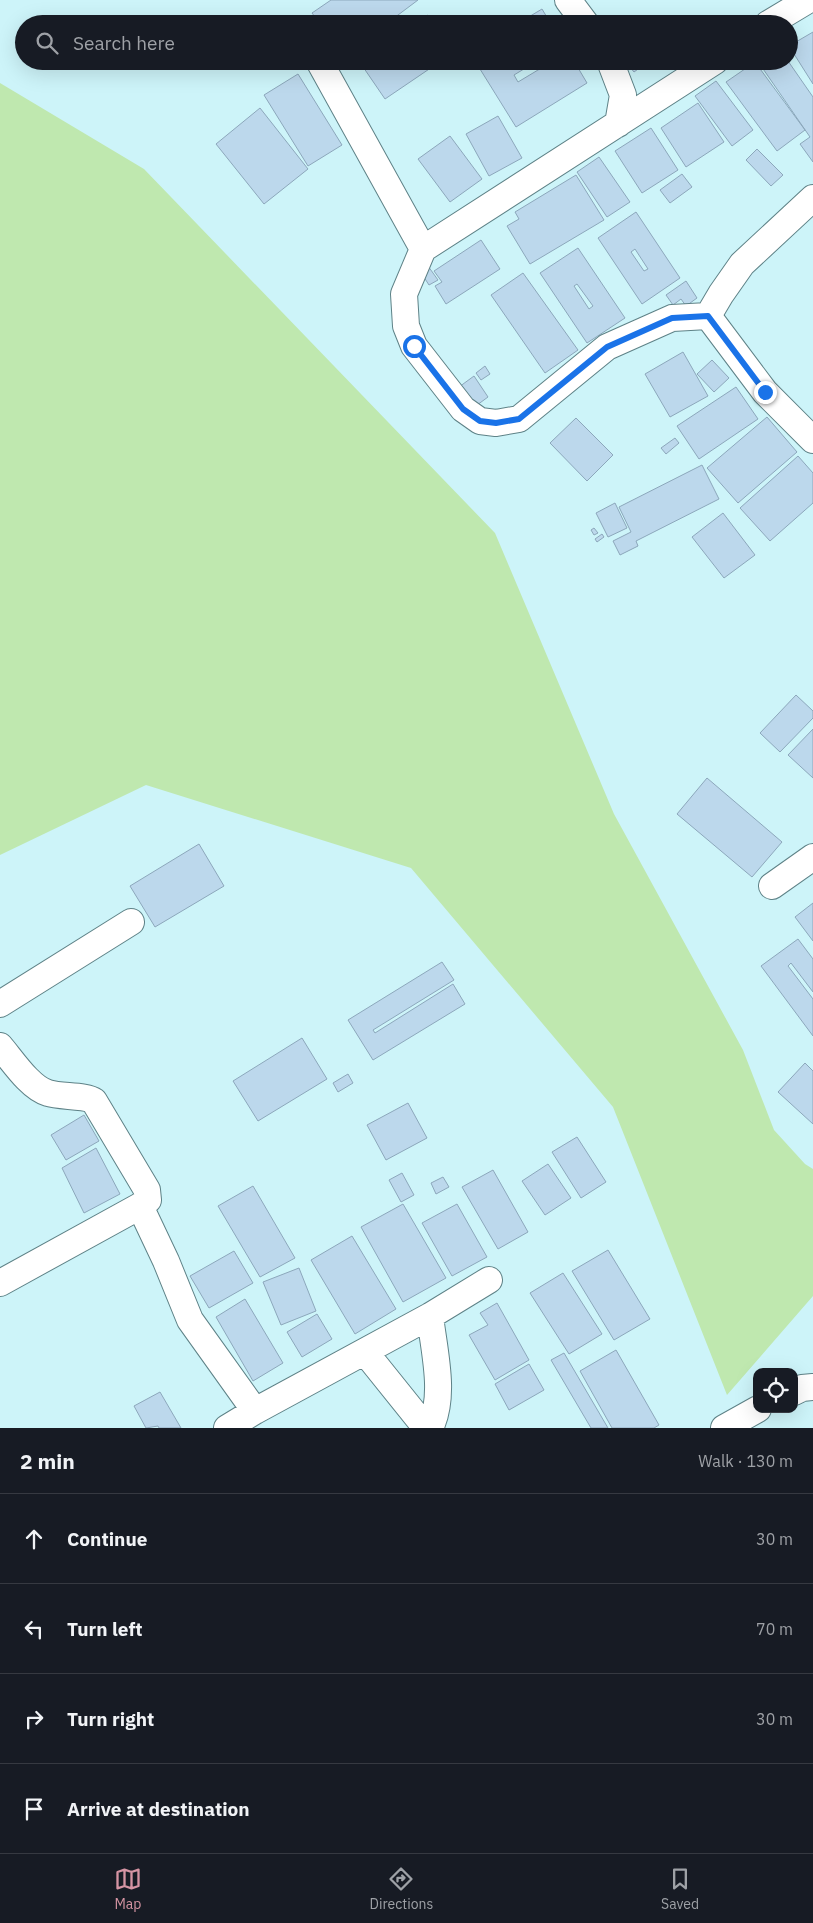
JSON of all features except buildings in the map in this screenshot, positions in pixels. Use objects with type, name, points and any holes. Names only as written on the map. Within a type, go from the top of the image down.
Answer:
[{"type":"street","points":[[568,0],[579,15]]},
{"type":"street","points":[[783,15],[808,0]]},
{"type":"street","points":[[324,70],[423,249]]},
{"type":"street","points":[[613,70],[623,95],[618,124]]},
{"type":"street","points":[[701,70],[423,249],[404,294],[406,326],[414,346],[463,409],[480,421],[496,423],[519,419],[607,347],[672,318],[708,316]]},
{"type":"street","points":[[708,316],[742,264],[813,198]]},
{"type":"street","points":[[708,316],[765,392],[813,440]]},
{"type":"street","points":[[772,886],[813,857]]},
{"type":"street","points":[[0,1004],[131,922]]},
{"type":"street","points":[[0,1046],[33,1085],[40,1090],[68,1098],[88,1098],[94,1102],[149,1195],[148,1200],[140,1206],[0,1283]]},
{"type":"street","points":[[140,1206],[166,1260],[185,1312],[255,1411]]},
{"type":"street","points":[[227,1428],[430,1316],[489,1280]]},
{"type":"street","points":[[430,1316],[439,1396],[436,1416],[430,1428]]},
{"type":"street","points":[[364,1352],[426,1428]]},
{"type":"street","points":[[798,1390],[813,1386]]},
{"type":"street","points":[[724,1428],[753,1412]]},
{"type":"green space","points":[[0,83],[144,169],[495,533],[614,814],[743,1050],[774,1130],[805,1164],[813,1169],[813,1296],[727,1395],[613,1107],[411,868],[146,785],[0,855]]},
{"type":"route","points":[[414,346],[463,409],[480,421],[496,423],[519,419],[607,347],[672,318],[708,316],[765,392]]}]
